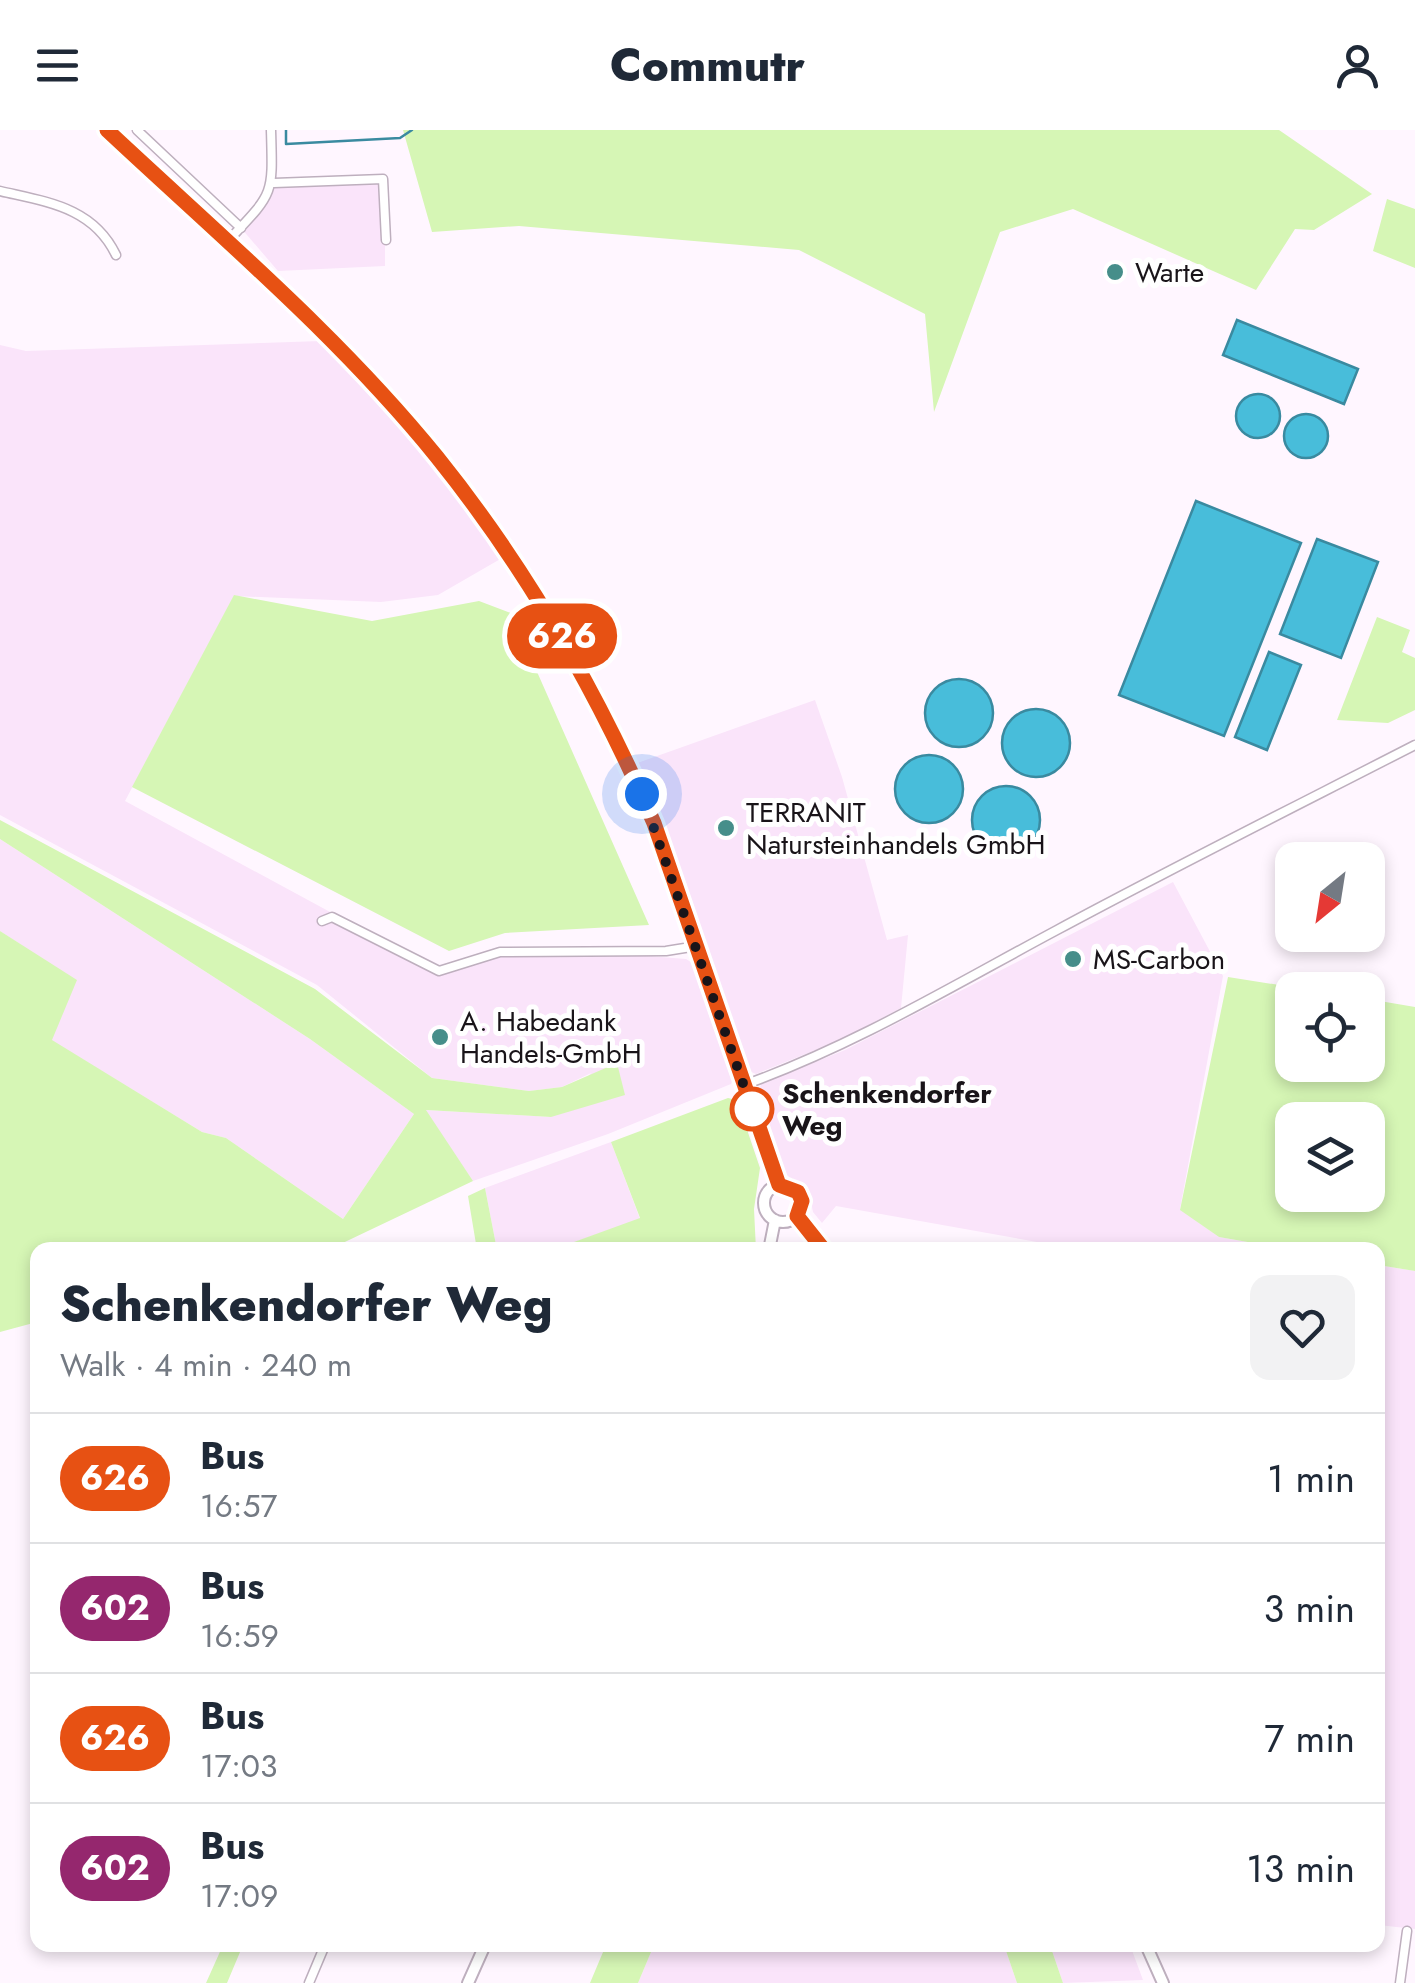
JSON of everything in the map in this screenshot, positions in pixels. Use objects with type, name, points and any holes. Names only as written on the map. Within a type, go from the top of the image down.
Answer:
[{"type":"street","points":[[107,130],[227,242],[397,411],[482,514],[539,599],[629,766],[698,946],[779,1185]]},
{"type":"street","points":[[138,130],[240,228]]},
{"type":"street","points":[[227,242],[266,200],[274,183],[271,130]]},
{"type":"street","points":[[274,183],[383,178],[386,240]]},
{"type":"street","points":[[0,192],[82,213],[110,241],[116,254]]},
{"type":"street","points":[[744,1085],[912,1010],[1167,871],[1415,745]]},
{"type":"street","points":[[322,921],[332,917],[440,971],[500,952],[666,951],[698,946]]},
{"type":"street","points":[[775,1220],[787,1222],[797,1216],[802,1201],[798,1192],[779,1185]]},
{"type":"street","points":[[771,1242],[775,1220],[765,1201],[779,1185]]},
{"type":"street","points":[[797,1216],[818,1242]]},
{"type":"street","points":[[1400,1983],[1407,1930]]},
{"type":"street","points":[[308,1983],[322,1952]]},
{"type":"street","points":[[468,1983],[481,1952]]},
{"type":"street","points":[[1149,1952],[1163,1983]]},
{"type":"shaded area","points":[[377,176],[385,183],[385,266],[278,271],[241,228],[274,183]]},
{"type":"shaded area","points":[[321,341],[405,428],[509,554],[438,595],[381,602],[234,596],[125,801],[439,971],[500,952],[597,952],[686,959],[694,964],[734,1076],[731,1084],[608,1134],[473,1181],[425,1110],[551,1117],[591,1073],[562,1087],[529,1091],[432,1078],[317,985],[0,815],[0,345],[26,351]]},
{"type":"shaded area","points":[[815,700],[842,777],[887,940],[908,935],[901,1008],[838,1041],[756,1074],[747,1070],[706,955],[629,766]]},
{"type":"shaded area","points":[[0,839],[310,1039],[414,1114],[343,1219],[226,1138],[202,1132],[51,1040],[76,981],[0,931]]},
{"type":"shaded area","points":[[1173,882],[1223,976],[1180,1209],[1219,1237],[1248,1242],[1037,1242],[836,1206],[822,1223],[813,1212],[809,1192],[784,1173],[757,1098],[761,1084],[845,1050]]},
{"type":"shaded area","points":[[611,1142],[640,1219],[575,1242],[495,1242],[485,1188]]},
{"type":"shaded area","points":[[1385,1266],[1415,1271],[1415,1929],[1385,1926]]},
{"type":"shaded area","points":[[651,1952],[1006,1952],[1017,1983],[638,1983]]},
{"type":"shaded area","points":[[1052,1952],[1133,1952],[1143,1980],[1063,1983]]},
{"type":"green space","points":[[403,130],[1279,130],[1372,194],[1314,230],[1295,229],[1256,290],[1073,209],[1000,232],[934,412],[925,314],[799,250],[519,226],[432,232]]},
{"type":"green space","points":[[1387,199],[1415,209],[1415,268],[1373,251]]},
{"type":"green space","points":[[234,595],[372,621],[479,601],[511,613],[649,925],[505,933],[449,951],[132,787]]},
{"type":"green space","points":[[1377,617],[1410,630],[1402,652],[1415,658],[1415,710],[1388,723],[1337,720]]},
{"type":"green space","points":[[0,820],[315,989],[432,1078],[529,1091],[562,1087],[617,1063],[625,1095],[551,1117],[426,1110],[473,1181],[345,1242],[30,1242],[30,1324],[0,1332],[0,931],[77,980],[52,1040],[202,1132],[226,1138],[343,1219],[414,1114],[310,1039],[0,839]]},
{"type":"green space","points":[[1228,977],[1275,984],[1275,1082],[1385,1082],[1385,1002],[1415,1007],[1415,1271],[1385,1266],[1385,1242],[1248,1242],[1219,1237],[1180,1210]]},
{"type":"green space","points":[[728,1098],[737,1100],[760,1168],[754,1209],[756,1242],[574,1242],[640,1218],[611,1142]]},
{"type":"green space","points":[[485,1188],[495,1242],[476,1242],[468,1196]]},
{"type":"green space","points":[[220,1952],[240,1952],[227,1983],[206,1983]]},
{"type":"green space","points":[[603,1952],[651,1952],[638,1983],[590,1983]]},
{"type":"green space","points":[[1006,1952],[1052,1952],[1063,1983],[1017,1983]]},
{"type":"water","points":[[1237,320],[1358,369],[1344,404],[1223,355]]},
{"type":"water","points":[[1258,394],[1274,400],[1280,416],[1274,432],[1258,438],[1242,432],[1236,416],[1242,400]]},
{"type":"water","points":[[1306,414],[1322,420],[1328,436],[1322,452],[1306,458],[1290,452],[1284,436],[1290,420]]},
{"type":"water","points":[[1196,501],[1301,543],[1224,736],[1119,695]]},
{"type":"water","points":[[1317,539],[1378,562],[1341,658],[1280,634]]},
{"type":"water","points":[[1269,652],[1301,665],[1267,750],[1235,737]]},
{"type":"water","points":[[959,679],[972,681],[983,689],[991,700],[991,726],[983,737],[972,745],[959,747],[946,745],[935,737],[927,726],[925,713],[927,700],[935,689],[946,681]]},
{"type":"water","points":[[1036,709],[1049,711],[1060,719],[1068,730],[1068,756],[1060,767],[1049,775],[1036,777],[1023,775],[1012,767],[1004,756],[1002,743],[1004,730],[1012,719],[1023,711]]},
{"type":"water","points":[[929,755],[942,757],[953,765],[961,776],[961,802],[953,813],[942,821],[929,823],[916,821],[905,813],[897,802],[895,789],[897,776],[905,765],[916,757]]},
{"type":"water","points":[[1006,786],[1019,788],[1030,796],[1038,807],[1038,833],[1030,844],[1019,852],[1006,854],[993,852],[982,844],[974,833],[972,820],[974,807],[982,796],[993,788]]},
{"type":"waterway","points":[[286,130],[286,144],[400,138],[412,130]]},
{"type":"bus line","name":"626","points":[[107,130],[397,411],[482,514],[539,599],[601,706],[654,823],[779,1185],[790,1185],[798,1192],[802,1206],[797,1216],[820,1242]]},
{"type":"place","name":"Warte","points":[[1115,272]]},
{"type":"place","name":"TERRANIT Natursteinhandels GmbH","points":[[726,828]]},
{"type":"place","name":"MS-Carbon","points":[[1073,959]]},
{"type":"place","name":"A. Habedank Handels-GmbH","points":[[440,1037]]},
{"type":"place","name":"Schenkendorfer Weg","points":[[752,1109]]},
{"type":"route","points":[[642,794],[752,1109]]}]
